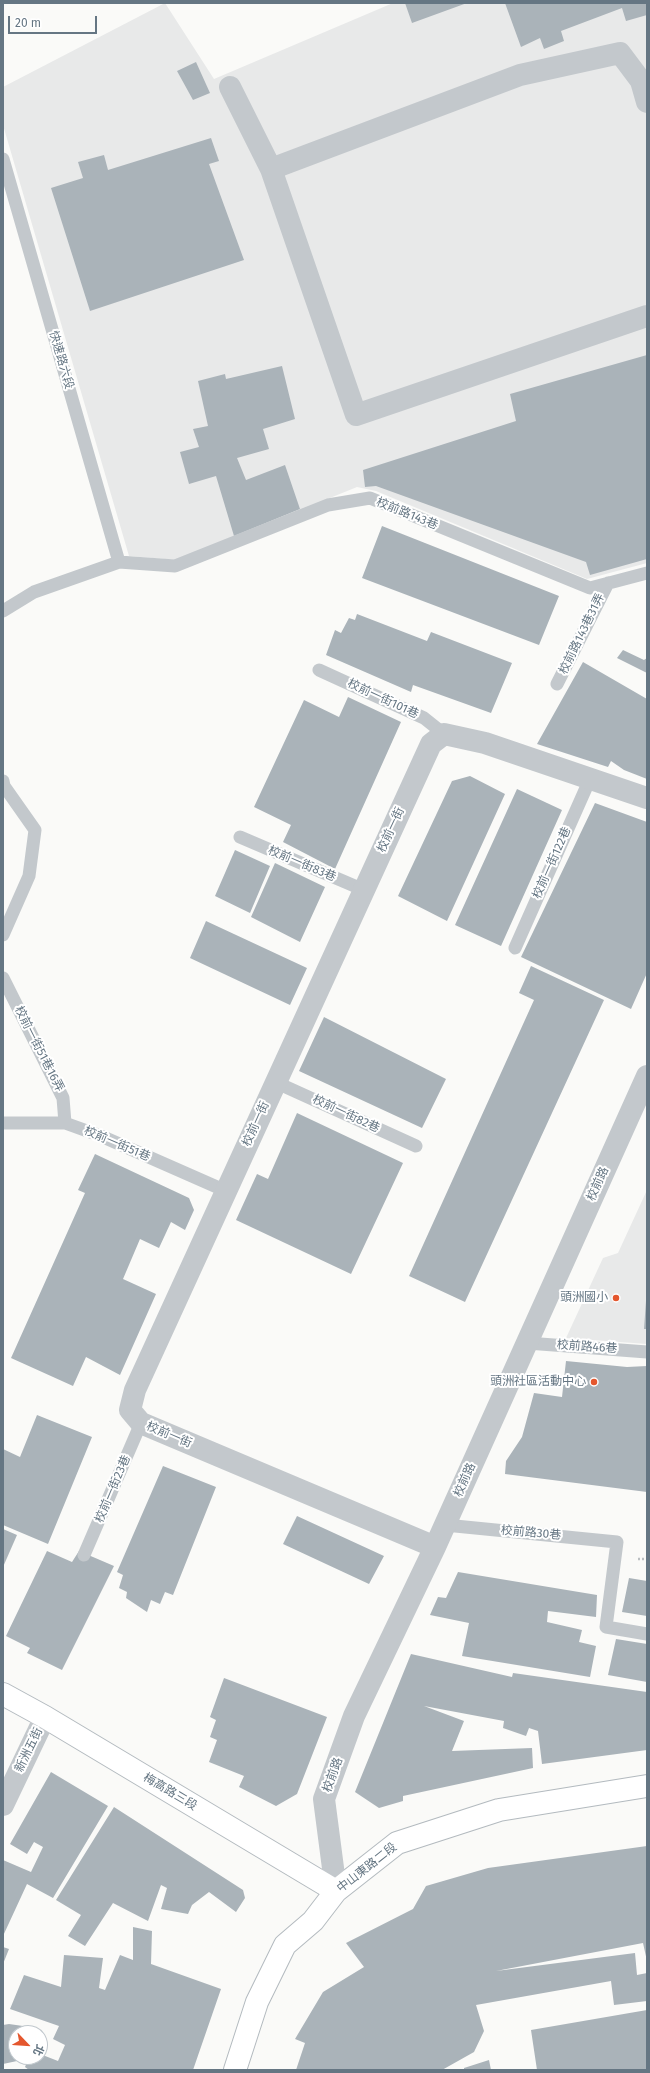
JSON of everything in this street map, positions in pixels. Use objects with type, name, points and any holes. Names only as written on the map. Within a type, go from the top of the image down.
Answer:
[{"type":"main road","name":"梅高路三段","points":[[3,1694],[45,1717],[336,1891]]},
{"type":"main road","name":"中山東路二段","points":[[235,2070],[257,2002],[285,1945],[313,1921],[336,1891],[397,1843],[432,1830],[499,1810],[647,1786]]},
{"type":"street","points":[[271,169],[520,75],[620,53],[641,81],[647,102]]},
{"type":"street","points":[[230,87],[271,169],[356,415],[647,316]]},
{"type":"street","points":[[444,734],[484,744],[647,798]]},
{"type":"street","name":"校前一街","points":[[435,1547],[141,1423],[130,1410],[135,1390],[431,744],[444,734]]},
{"type":"street","name":"校前路","points":[[336,1891],[324,1798],[354,1716],[435,1547],[647,1076]]},
{"type":"street","name":"新洲五街","points":[[3,1805],[45,1717]]},
{"type":"lane","name":"快速路六段","points":[[3,159],[119,562]]},
{"type":"lane","name":"校前路143巷","points":[[119,562],[175,566],[328,505],[370,498],[590,588],[647,573]]},
{"type":"lane","points":[[3,611],[34,592],[119,562]]},
{"type":"lane","name":"校前路143巷31弄","points":[[557,684],[608,583]]},
{"type":"lane","name":"校前一街101巷","points":[[319,670],[424,718],[444,734]]},
{"type":"lane","name":"校前一街122巷","points":[[515,948],[590,779]]},
{"type":"lane","points":[[3,781],[4,786],[35,830],[29,876],[3,935]]},
{"type":"lane","name":"校前一街83巷","points":[[240,837],[364,890]]},
{"type":"lane","name":"校前一街51巷16弄","points":[[3,978],[63,1098],[65,1123]]},
{"type":"lane","name":"校前一街82巷","points":[[275,1082],[416,1146]]},
{"type":"lane","name":"校前一街51巷","points":[[3,1123],[65,1123],[101,1136],[226,1191]]},
{"type":"lane","name":"校前路46巷","points":[[527,1343],[647,1352]]},
{"type":"lane","name":"校前一街23巷","points":[[84,1555],[141,1423]]},
{"type":"lane","name":"校前路30巷","points":[[445,1525],[617,1542],[606,1627],[647,1634]]},
{"type":"shaded area","points":[[165,3],[214,79],[393,3],[647,3],[647,563],[587,579],[376,491],[357,487],[177,560],[129,556],[3,125],[3,87]]},
{"type":"shaded area","name":"頭洲國小","points":[[647,1190],[647,1344],[566,1338],[603,1258],[618,1253]]},
{"type":"building","points":[[405,3],[467,3],[412,23]]},
{"type":"building","points":[[505,3],[647,3],[647,15],[626,21],[622,8],[561,31],[564,41],[544,49],[540,38],[521,47]]},
{"type":"building","points":[[196,62],[210,93],[193,100],[177,71]]},
{"type":"building","points":[[211,138],[219,161],[209,164],[244,260],[90,311],[51,188],[83,178],[78,162],[104,155],[108,170]]},
{"type":"building","points":[[647,355],[647,559],[590,575],[586,562],[376,486],[365,487],[363,470],[516,421],[510,394]]},
{"type":"building","points":[[282,366],[295,419],[263,429],[269,449],[237,458],[246,480],[285,465],[300,509],[234,536],[216,476],[189,484],[180,452],[199,447],[193,429],[208,426],[198,381],[225,374],[226,379]]},
{"type":"building","points":[[382,526],[559,596],[539,645],[362,578]]},
{"type":"building","points":[[357,614],[427,641],[431,632],[512,663],[491,713],[413,685],[411,692],[326,655],[335,630],[341,633],[349,618],[355,620]]},
{"type":"building","points":[[623,650],[644,660],[647,658],[647,673],[617,658]]},
{"type":"building","points":[[583,662],[647,699],[647,779],[624,770],[611,761],[608,767],[537,744]]},
{"type":"building","points":[[348,697],[401,722],[335,869],[283,842],[291,825],[254,807],[304,700],[339,717]]},
{"type":"building","points":[[470,776],[505,794],[447,921],[398,896],[452,781]]},
{"type":"building","points":[[517,789],[562,810],[501,946],[455,925]]},
{"type":"building","points":[[595,803],[647,822],[647,973],[631,1009],[521,957]]},
{"type":"building","points":[[235,850],[270,866],[250,913],[215,896]]},
{"type":"building","points":[[275,863],[325,887],[300,942],[251,917]]},
{"type":"building","points":[[206,921],[307,968],[290,1005],[190,958]]},
{"type":"building","points":[[531,966],[604,1000],[465,1302],[409,1276],[534,1000],[519,993]]},
{"type":"building","points":[[324,1017],[446,1079],[422,1128],[299,1071]]},
{"type":"building","points":[[297,1113],[403,1163],[351,1274],[236,1220],[257,1174],[268,1179]]},
{"type":"building","points":[[95,1154],[189,1198],[194,1210],[185,1230],[171,1222],[159,1248],[140,1239],[123,1279],[156,1294],[120,1375],[86,1357],[73,1386],[11,1358],[85,1193],[78,1190]]},
{"type":"building","points":[[646,1301],[647,1329],[644,1329]]},
{"type":"building","points":[[566,1361],[627,1367],[647,1366],[647,1492],[505,1474],[506,1461],[522,1437],[534,1393],[562,1397]]},
{"type":"building","points":[[37,1415],[92,1437],[48,1544],[3,1525],[3,1449],[20,1457]]},
{"type":"building","points":[[163,1466],[216,1487],[173,1595],[165,1592],[160,1604],[151,1600],[147,1612],[126,1598],[127,1592],[119,1588],[123,1575],[117,1572]]},
{"type":"building","points":[[297,1516],[384,1556],[369,1584],[283,1544]]},
{"type":"building","points":[[3,1529],[17,1535],[3,1567]]},
{"type":"building","points":[[47,1551],[72,1562],[79,1551],[114,1566],[62,1670],[27,1653],[30,1648],[6,1636]]},
{"type":"building","points":[[458,1572],[597,1595],[596,1617],[548,1611],[547,1622],[582,1630],[579,1642],[596,1646],[590,1677],[462,1656],[469,1623],[430,1615],[438,1597],[446,1598]]},
{"type":"building","points":[[629,1578],[647,1581],[647,1616],[622,1612]]},
{"type":"building","points":[[616,1639],[647,1644],[647,1682],[608,1675]]},
{"type":"building","points":[[411,1654],[512,1677],[513,1673],[647,1692],[647,1750],[542,1764],[538,1731],[529,1728],[526,1736],[503,1728],[504,1721],[424,1706],[464,1721],[452,1751],[532,1748],[533,1768],[403,1796],[403,1801],[379,1808],[355,1792]]},
{"type":"building","points":[[224,1678],[327,1717],[297,1794],[276,1806],[239,1787],[244,1776],[209,1762],[217,1740],[210,1737],[216,1720],[210,1717]]},
{"type":"building","points":[[51,1772],[108,1806],[53,1898],[27,1884],[3,1936],[3,1860],[31,1872],[43,1847],[34,1842],[27,1854],[10,1844]]},
{"type":"building","points":[[114,1807],[243,1890],[245,1898],[236,1912],[209,1892],[192,1905],[188,1914],[161,1909],[167,1888],[161,1885],[148,1921],[113,1903],[85,1946],[68,1936],[81,1915],[56,1900]]},
{"type":"building","points":[[647,1846],[647,1961],[643,1943],[496,1971],[635,1953],[637,1975],[647,1973],[647,2001],[614,2005],[611,1981],[476,2005],[484,2031],[474,2052],[442,2070],[296,2070],[305,2043],[295,2039],[323,1992],[364,1967],[346,1943],[413,1909],[426,1886],[488,1868]]},
{"type":"building","points":[[133,1927],[152,1931],[151,1964],[221,1989],[193,2070],[29,2070],[25,2067],[26,2065],[48,2065],[48,2057],[58,2061],[65,2045],[53,2039],[59,2026],[10,2009],[24,1975],[61,1987],[64,1955],[103,1958],[99,1988],[105,1990],[120,1955],[133,1960]]},
{"type":"building","points":[[3,1947],[9,1949],[3,1964]]},
{"type":"building","points":[[647,2010],[647,2070],[537,2070],[531,2030]]},
{"type":"building","points":[[9,2024],[16,2025],[8,2025],[8,2063],[3,2064],[3,2025]]},
{"type":"building","points":[[489,2060],[491,2070],[464,2070],[464,2068]]},
{"type":"place","name":"頭洲國小","points":[[616,1298]]},
{"type":"place","name":"頭洲社區活動中心","points":[[594,1382]]}]
